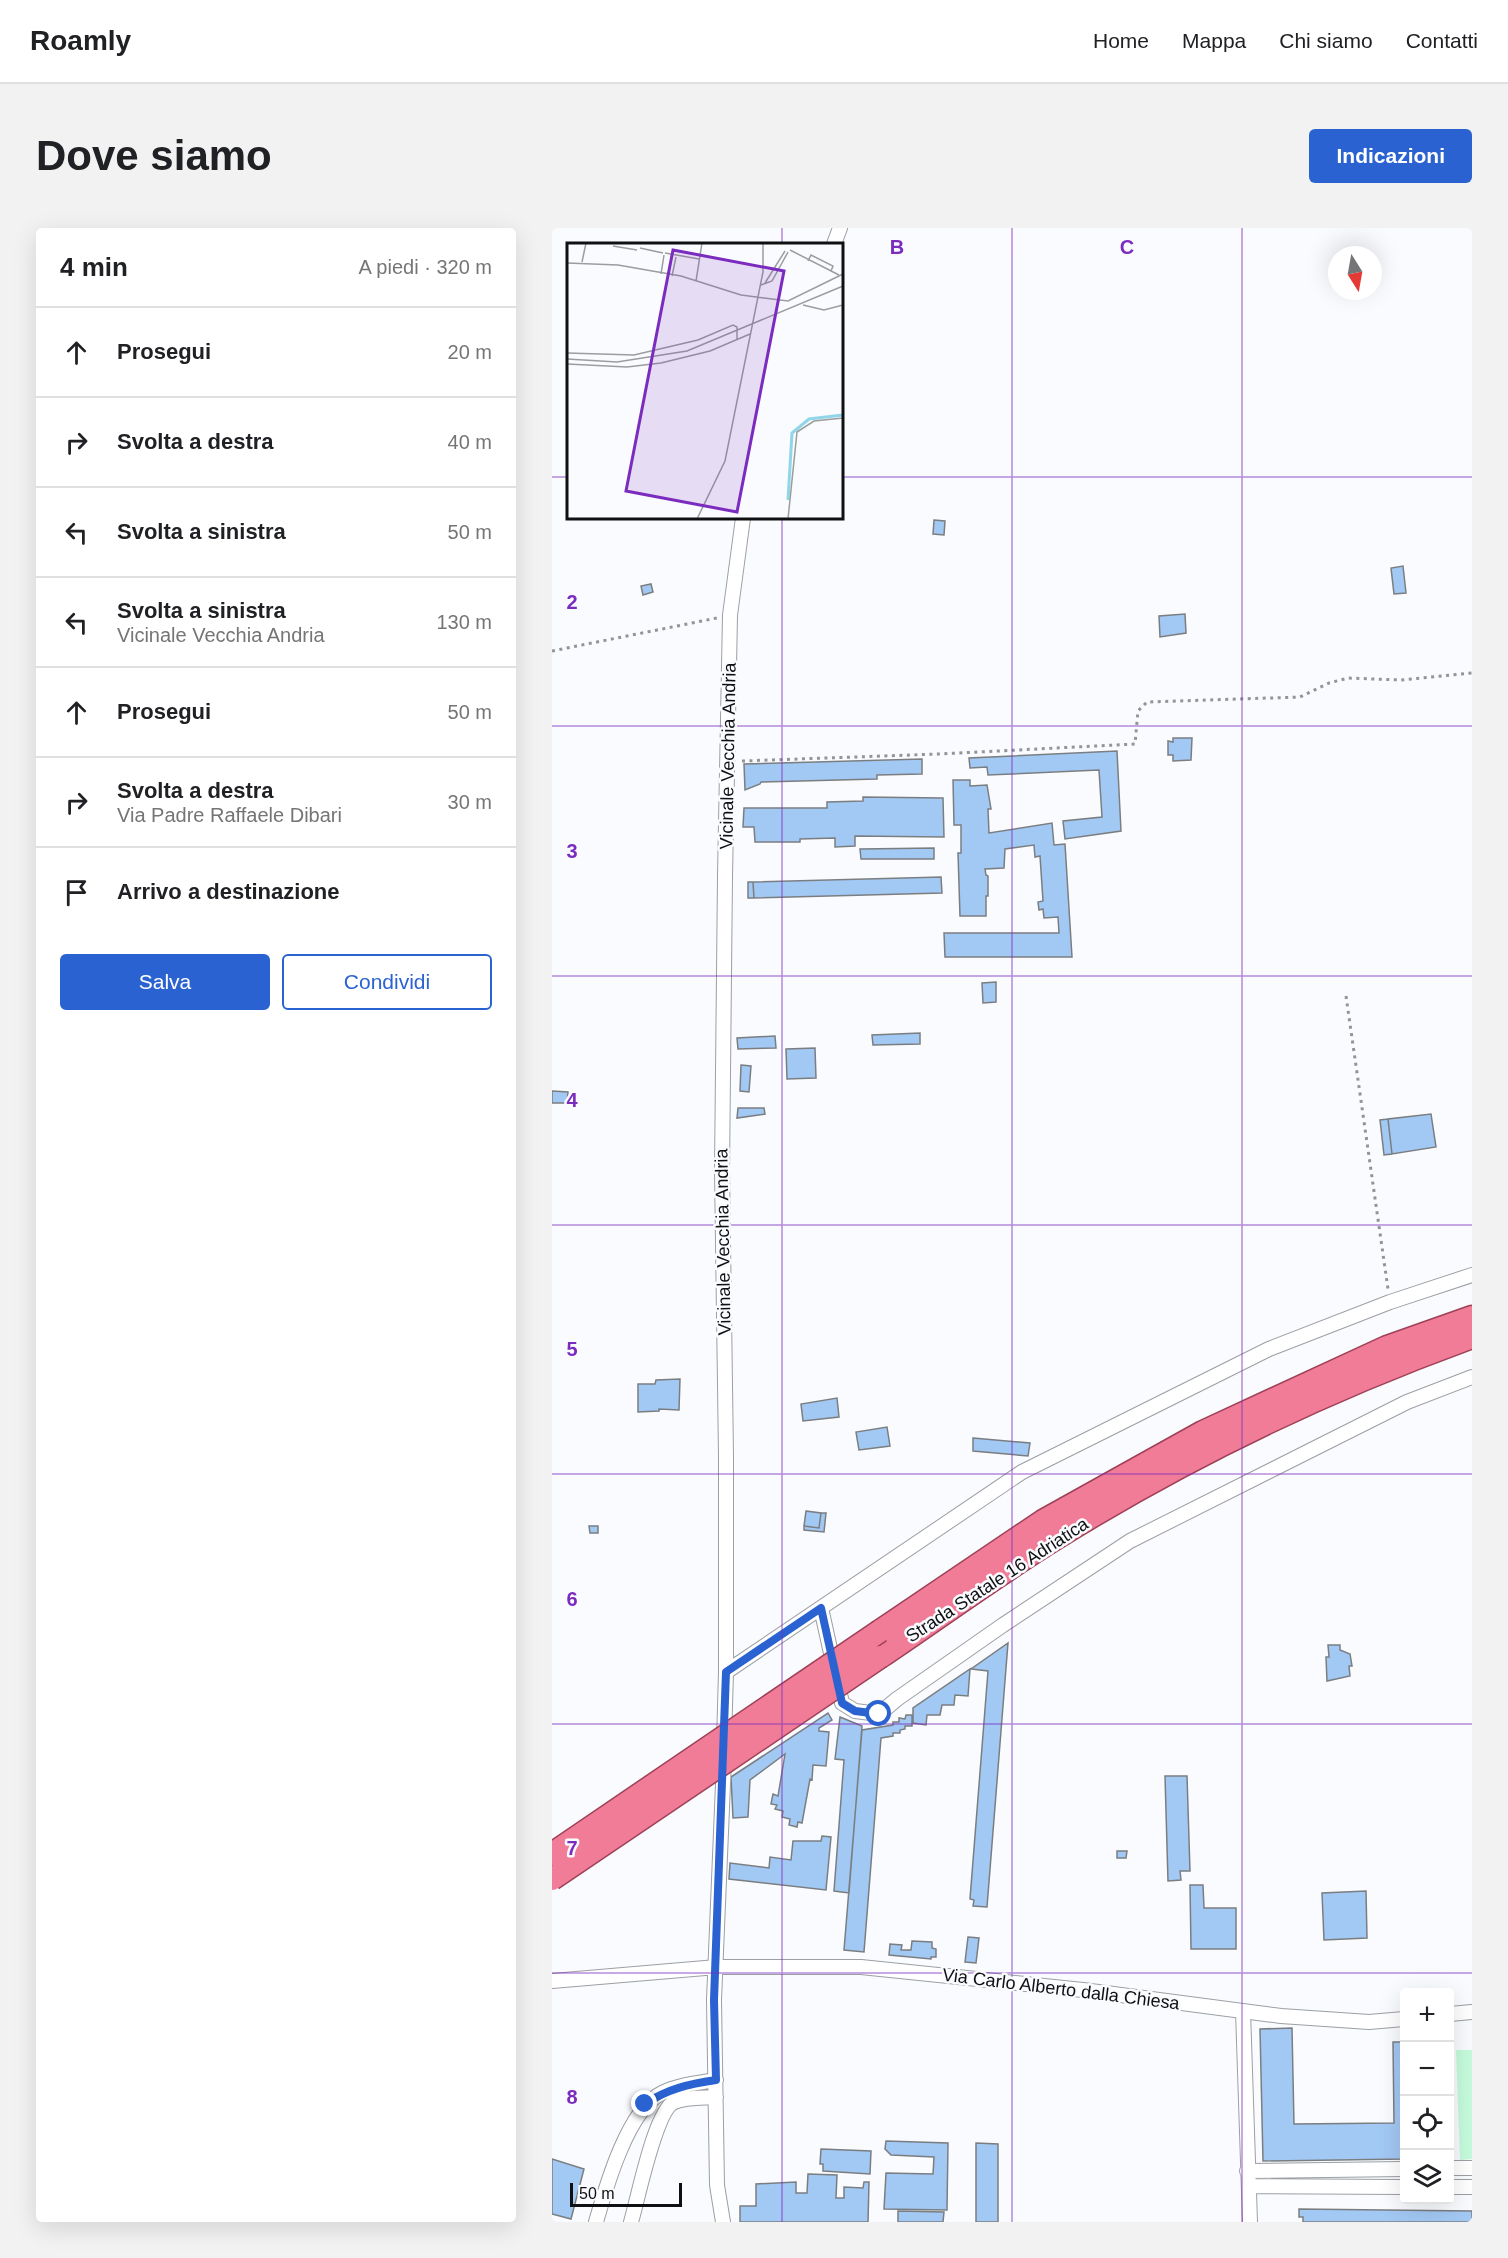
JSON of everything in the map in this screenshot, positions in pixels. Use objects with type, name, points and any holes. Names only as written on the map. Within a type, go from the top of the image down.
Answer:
[{"type":"highway","name":"Strada Statale 16 Adriatica","points":[[552,1854],[1043,1521],[1203,1432],[1387,1347],[1472,1317]]},
{"type":"highway","name":"Strada Statale 16 Adriatica","points":[[552,1879],[1053,1540],[1211,1449],[1392,1366],[1472,1337]]},
{"type":"street","points":[[834,243],[840,228]]},
{"type":"street","name":"Vicinale Vecchia Andria","points":[[723,2222],[717,2185],[714,2000],[726,1672],[722,1170],[730,615],[743,519]]},
{"type":"street","points":[[726,1672],[1022,1472],[1269,1349],[1390,1302],[1472,1275]]},
{"type":"street","points":[[821,1608],[842,1703],[855,1711],[879,1714],[993,1631],[1130,1541],[1407,1402],[1472,1377]]},
{"type":"street","name":"Via Carlo Alberto dalla Chiesa","points":[[552,1981],[717,1967],[861,1967],[1083,1990],[1242,2011],[1368,2022],[1400,2019]]},
{"type":"street","points":[[1242,2011],[1250,2222]]},
{"type":"street","points":[[1454,2014],[1472,2012]]},
{"type":"street","points":[[596,2222],[630,2128],[645,2104],[661,2093],[672,2089],[716,2080]]},
{"type":"street","points":[[631,2222],[657,2127],[665,2110],[673,2103],[716,2097]]},
{"type":"street","points":[[1454,2168],[1472,2168]]},
{"type":"street","points":[[1247,2171],[1400,2169]]},
{"type":"street","points":[[1249,2186],[1400,2187]]},
{"type":"street","points":[[1454,2187],[1472,2187]]},
{"type":"path","points":[[552,651],[730,615]]},
{"type":"path","points":[[729,762],[1135,744],[1138,711],[1147,702],[1300,697],[1329,682],[1348,678],[1401,680],[1472,673]]},
{"type":"path","points":[[1346,996],[1390,1302]]},
{"type":"green space","points":[[1456,2050],[1472,2050],[1472,2159],[1460,2160]]},
{"type":"building","points":[[934,520],[945,521],[944,535],[933,534]]},
{"type":"building","points":[[1403,566],[1406,593],[1394,594],[1391,568]]},
{"type":"building","points":[[651,584],[653,592],[643,595],[641,586]]},
{"type":"building","points":[[1185,614],[1186,633],[1160,637],[1159,616]]},
{"type":"building","points":[[1173,738],[1192,738],[1191,760],[1173,761],[1173,755],[1168,755],[1168,741],[1173,742]]},
{"type":"building","points":[[1117,751],[1121,831],[1065,839],[1063,821],[1102,817],[1099,770],[988,775],[987,767],[970,768],[969,758]]},
{"type":"building","points":[[922,759],[922,774],[877,775],[877,779],[761,782],[745,790],[744,764]]},
{"type":"building","points":[[953,780],[970,780],[970,786],[987,785],[991,809],[988,809],[989,833],[1052,823],[1054,845],[1065,844],[1072,957],[945,957],[944,933],[1059,933],[1058,917],[1044,918],[1043,909],[1039,910],[1038,902],[1043,901],[1040,856],[1035,857],[1034,845],[1005,849],[1004,868],[985,869],[988,876],[986,916],[960,916],[958,853],[961,853],[961,825],[954,825]]},
{"type":"building","points":[[863,797],[943,798],[944,837],[855,836],[855,846],[835,847],[835,838],[800,839],[800,842],[755,842],[754,827],[743,827],[744,808],[827,808],[827,802],[863,801]]},
{"type":"building","points":[[934,848],[934,859],[861,859],[860,849]]},
{"type":"building","points":[[941,877],[942,893],[754,898],[753,882]]},
{"type":"building","points":[[748,882],[753,882],[754,898],[748,898]]},
{"type":"building","points":[[996,982],[996,1002],[983,1003],[982,983]]},
{"type":"building","points":[[920,1033],[920,1044],[873,1045],[872,1035]]},
{"type":"building","points":[[775,1036],[776,1048],[738,1049],[737,1038]]},
{"type":"building","points":[[815,1048],[816,1078],[787,1079],[786,1049]]},
{"type":"building","points":[[741,1065],[751,1066],[749,1092],[740,1091]]},
{"type":"building","points":[[552,1091],[568,1092],[567,1103],[552,1103]]},
{"type":"building","points":[[738,1108],[764,1108],[765,1114],[737,1118]]},
{"type":"building","points":[[1431,1114],[1436,1147],[1392,1154],[1388,1119]]},
{"type":"building","points":[[1388,1119],[1392,1154],[1384,1155],[1380,1120]]},
{"type":"building","points":[[680,1379],[679,1410],[659,1409],[659,1411],[638,1412],[638,1384],[655,1384],[656,1380]]},
{"type":"building","points":[[837,1398],[839,1417],[803,1421],[801,1404]]},
{"type":"building","points":[[887,1427],[890,1446],[859,1450],[856,1432]]},
{"type":"building","points":[[973,1438],[1030,1443],[1028,1456],[973,1451]]},
{"type":"building","points":[[806,1511],[821,1513],[819,1528],[804,1526]]},
{"type":"building","points":[[821,1513],[826,1513],[824,1532],[804,1530],[804,1526],[819,1528]]},
{"type":"building","points":[[589,1526],[598,1526],[598,1533],[590,1533]]},
{"type":"building","points":[[1008,1643],[987,1907],[973,1906],[974,1900],[970,1899],[988,1671],[971,1669]]},
{"type":"building","points":[[1328,1645],[1340,1645],[1340,1650],[1350,1654],[1352,1666],[1349,1666],[1350,1676],[1327,1681]]},
{"type":"building","points":[[970,1669],[968,1696],[955,1695],[954,1705],[942,1705],[940,1715],[927,1715],[926,1725],[913,1723],[913,1708]]},
{"type":"building","points":[[828,1713],[832,1720],[819,1728],[819,1731],[829,1732],[826,1766],[813,1765],[812,1780],[810,1779],[802,1823],[798,1822],[797,1827],[789,1825],[790,1819],[782,1817],[783,1811],[775,1809],[777,1805],[771,1804],[773,1794],[778,1796],[785,1754],[750,1780],[748,1817],[733,1818],[731,1777]]},
{"type":"building","points":[[906,1715],[912,1715],[912,1726],[905,1726],[900,1733],[881,1738],[864,1952],[844,1950],[862,1730],[893,1725],[893,1722],[899,1722],[899,1718],[905,1719]]},
{"type":"building","points":[[840,1717],[862,1726],[849,1893],[834,1891],[844,1760],[835,1759]]},
{"type":"building","points":[[1165,1776],[1187,1776],[1190,1871],[1180,1871],[1181,1880],[1168,1881]]},
{"type":"building","points":[[822,1836],[831,1837],[826,1890],[729,1879],[730,1863],[769,1868],[770,1857],[791,1860],[793,1841],[821,1841]]},
{"type":"building","points":[[1117,1851],[1127,1851],[1126,1858],[1117,1858]]},
{"type":"building","points":[[1190,1885],[1203,1885],[1204,1908],[1236,1908],[1236,1949],[1191,1949]]},
{"type":"building","points":[[1366,1891],[1367,1938],[1324,1940],[1322,1893]]},
{"type":"building","points":[[968,1937],[979,1938],[976,1963],[965,1962]]},
{"type":"building","points":[[912,1941],[932,1942],[932,1948],[936,1949],[936,1957],[931,1957],[931,1959],[889,1955],[890,1944],[902,1945],[901,1950],[911,1950]]},
{"type":"building","points":[[1292,2028],[1294,2124],[1394,2123],[1393,2042],[1400,2042],[1400,2159],[1263,2161],[1260,2029]]},
{"type":"building","points":[[886,2141],[948,2143],[947,2210],[884,2209],[886,2173],[933,2174],[934,2157],[891,2155],[885,2149]]},
{"type":"building","points":[[976,2143],[998,2144],[998,2222],[976,2222]]},
{"type":"building","points":[[821,2149],[871,2151],[870,2174],[823,2171],[823,2164],[820,2164]]},
{"type":"building","points":[[552,2159],[584,2169],[571,2219],[552,2214]]},
{"type":"building","points":[[808,2174],[837,2175],[836,2198],[844,2198],[844,2187],[863,2188],[864,2182],[869,2182],[868,2222],[740,2222],[740,2206],[756,2206],[756,2184],[796,2182],[796,2193],[807,2193]]},
{"type":"building","points":[[1299,2209],[1472,2211],[1472,2222],[1303,2222],[1303,2217],[1299,2217]]},
{"type":"building","points":[[898,2211],[944,2212],[943,2222],[898,2222]]},
{"type":"route","points":[[645,2104],[661,2093],[672,2089],[716,2080],[714,2000],[726,1672],[821,1608],[842,1703],[855,1711],[879,1714]]}]
